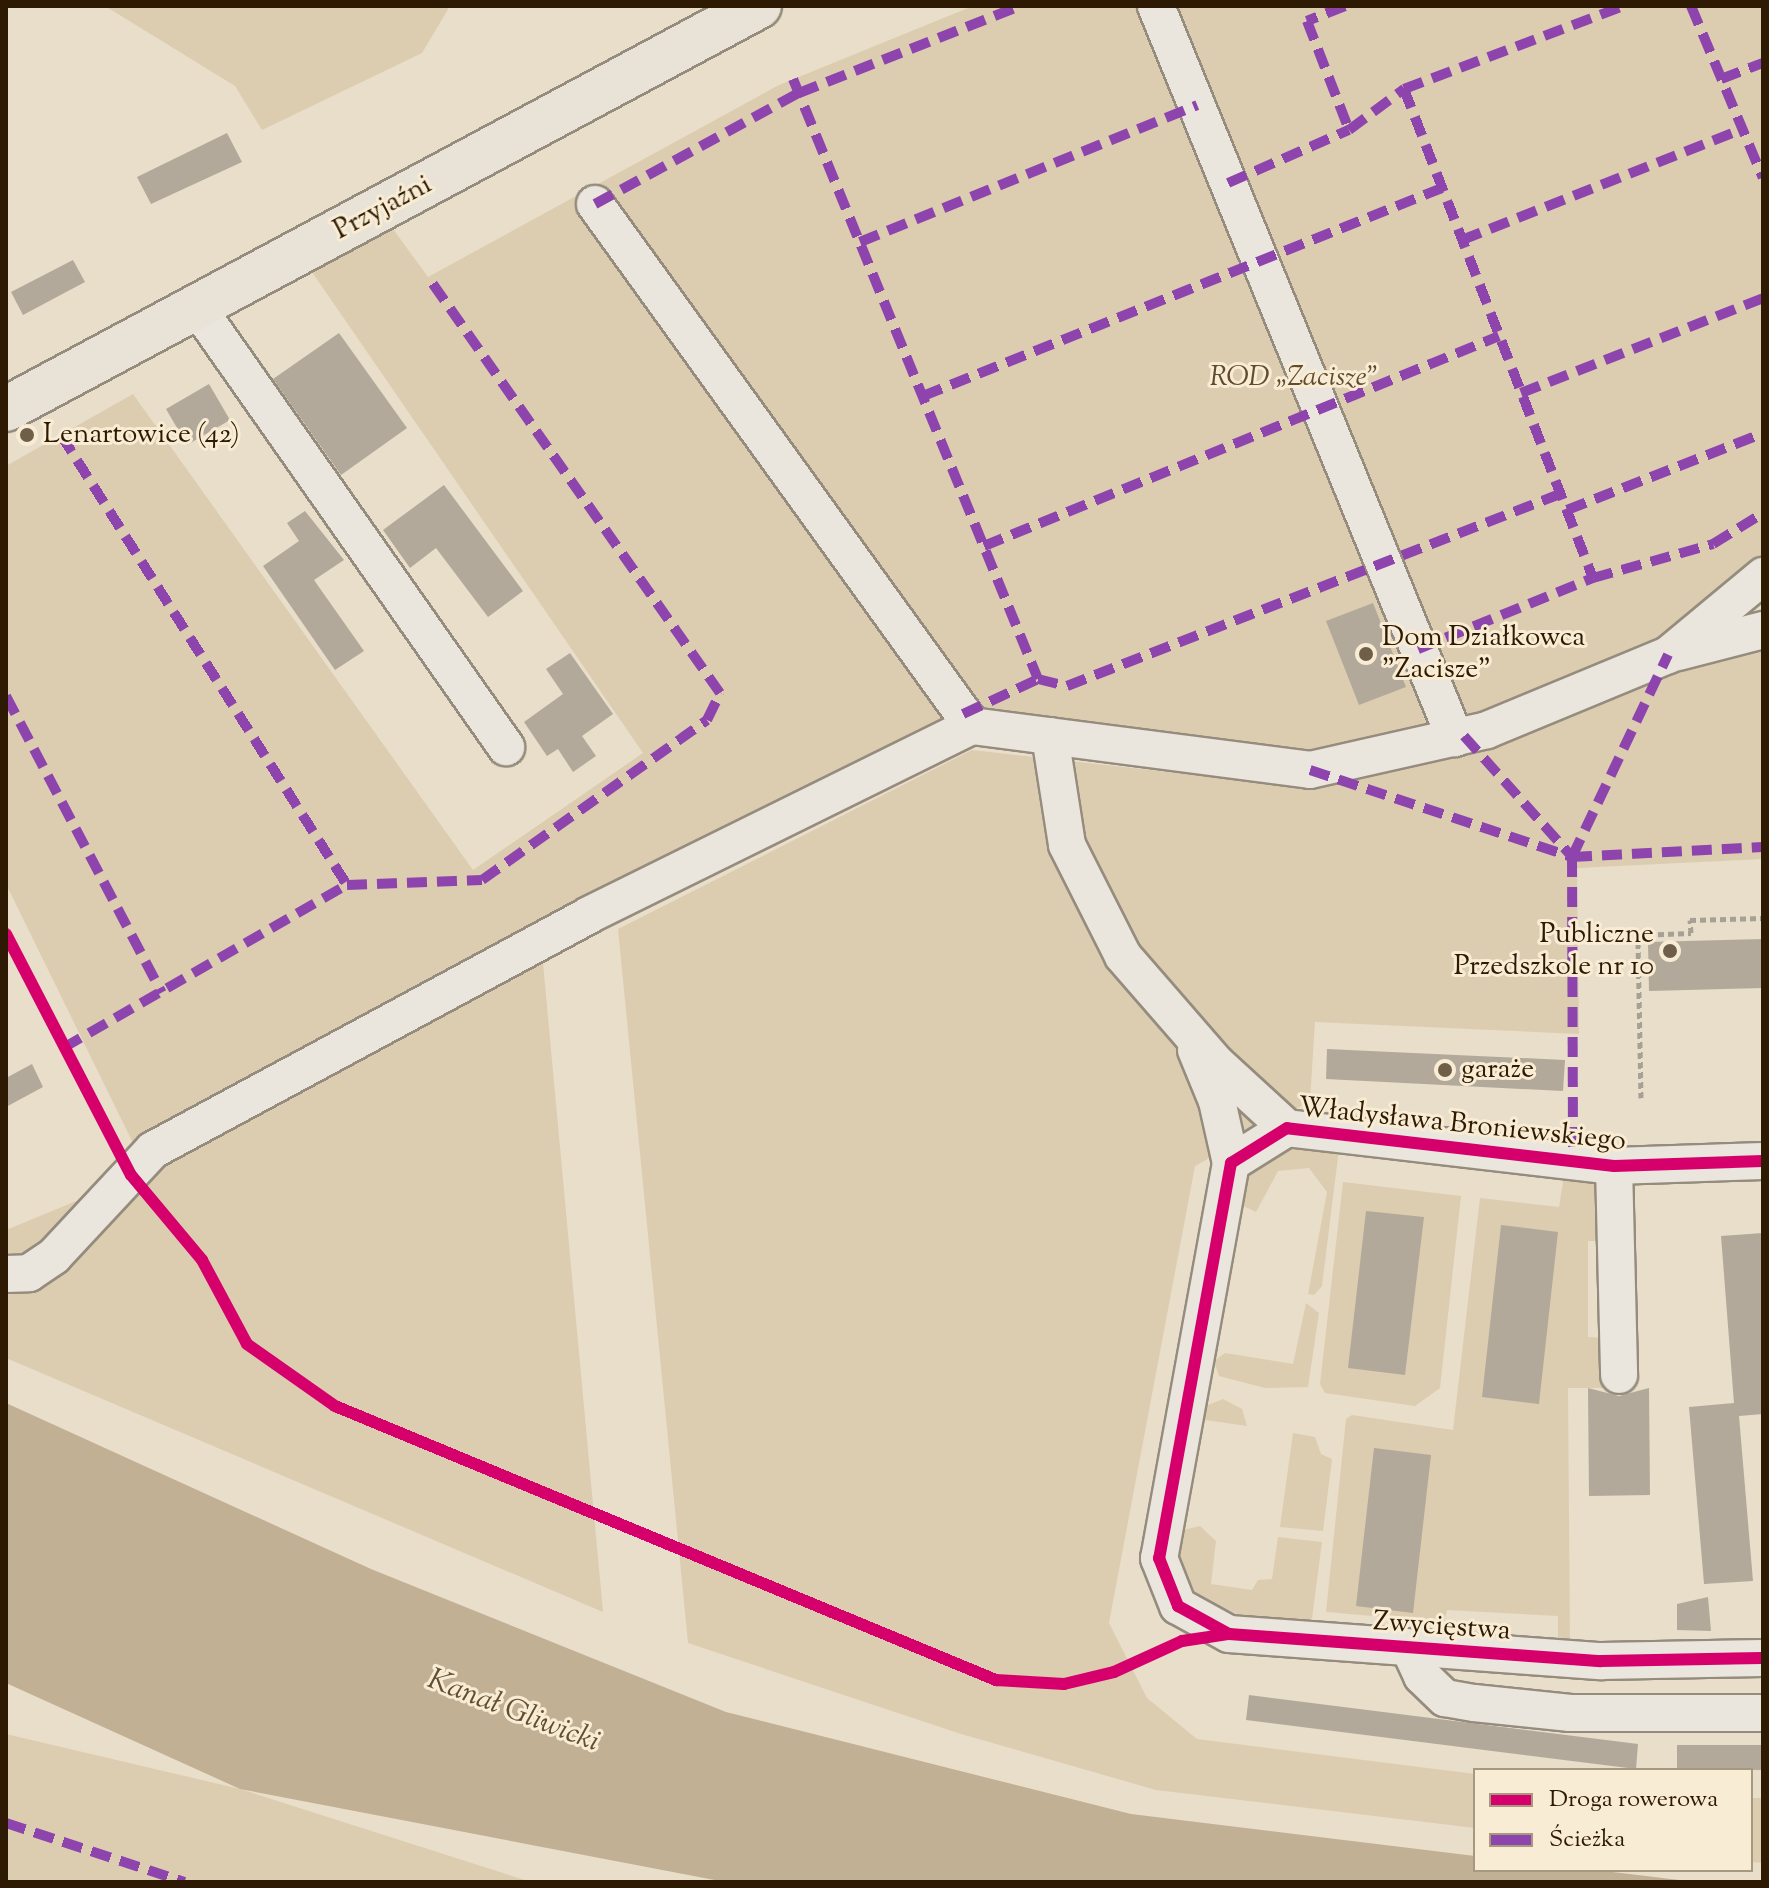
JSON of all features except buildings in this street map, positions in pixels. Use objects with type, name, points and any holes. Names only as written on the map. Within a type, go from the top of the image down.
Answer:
[{"type":"main road","name":"Przyjaźni","points":[[6,409],[759,6]]},
{"type":"street","points":[[1156,6],[1455,738]]},
{"type":"street","points":[[595,204],[972,726]]},
{"type":"street","points":[[197,307],[506,747]]},
{"type":"street","points":[[1668,655],[1763,576]]},
{"type":"street","points":[[6,1274],[29,1273],[54,1256],[153,1150],[589,915],[972,726],[1310,770],[1455,738],[1668,655],[1763,630]]},
{"type":"street","points":[[1050,736],[1067,845],[1123,956],[1189,1032],[1287,1128]]},
{"type":"street","points":[[1189,1032],[1217,1101],[1231,1163]]},
{"type":"street","name":"Władysława Broniewskiego","points":[[1231,1163],[1287,1128],[1614,1166],[1763,1161]]},
{"type":"street","name":"Zwycięstwa","points":[[1231,1163],[1159,1558],[1178,1606],[1229,1634],[1410,1650],[1601,1661],[1763,1658]]},
{"type":"street","points":[[1614,1166],[1619,1375]]},
{"type":"street","points":[[1410,1650],[1422,1676],[1445,1698],[1570,1713],[1763,1713]]},
{"type":"path","points":[[1641,1098],[1638,935],[1691,933],[1690,920],[1763,918]]},
{"type":"green space","points":[[105,6],[450,6],[422,53],[262,130],[235,86]]},
{"type":"green space","name":"ROD „Zacisze”","points":[[973,6],[1763,6],[1763,557],[1658,643],[1481,719],[1307,755],[966,713],[568,908],[133,1143],[6,884],[6,466],[133,394],[473,870],[643,753],[312,272],[393,229],[428,277],[779,85]]},
{"type":"green space","points":[[1763,647],[1763,859],[1577,868],[1579,1034],[1315,1022],[1310,1101],[1195,1166],[1109,1623],[1147,1698],[1197,1739],[1473,1774],[1473,1828],[1156,1790],[961,1734],[688,1643],[618,929],[972,750],[1310,788],[1494,746],[1675,666]]},
{"type":"green space","points":[[543,963],[603,1612],[6,1358],[6,1230],[166,1164]]},
{"type":"green space","points":[[1284,1146],[1339,1149],[1322,1286],[1314,1295],[1308,1294],[1327,1192],[1309,1168],[1278,1171],[1256,1212],[1237,1203],[1251,1169]]},
{"type":"green space","points":[[1564,1176],[1595,1176],[1609,1241],[1588,1241],[1588,1337],[1608,1338],[1607,1388],[1568,1388],[1570,1647],[1558,1643],[1558,1616],[1447,1610],[1444,1622],[1326,1612],[1346,1419],[1352,1415],[1453,1430],[1480,1198],[1559,1207]]},
{"type":"green space","points":[[1343,1182],[1461,1196],[1440,1388],[1415,1406],[1325,1393],[1320,1384]]},
{"type":"green space","points":[[1306,1303],[1319,1313],[1308,1387],[1265,1388],[1219,1376],[1214,1361],[1225,1353],[1293,1364]]},
{"type":"green space","points":[[1223,1399],[1242,1409],[1247,1426],[1198,1419],[1203,1407]]},
{"type":"green space","points":[[1293,1433],[1315,1437],[1321,1454],[1332,1459],[1323,1531],[1280,1527]]},
{"type":"green space","points":[[1200,1526],[1216,1541],[1211,1584],[1252,1590],[1258,1580],[1272,1579],[1278,1537],[1322,1542],[1312,1618],[1304,1626],[1242,1616],[1197,1596],[1176,1553],[1179,1531]]},
{"type":"green space","points":[[6,1734],[240,1789],[531,1882],[6,1882]]},
{"type":"green space","points":[[1753,1798],[1763,1798],[1763,1863],[1753,1862]]},
{"type":"water","name":"Kanał Gliwicki","points":[[6,1403],[371,1569],[726,1712],[1131,1814],[1473,1856],[1473,1872],[1613,1872],[1696,1882],[725,1882],[240,1789],[6,1683]]},
{"type":"marked path","points":[[595,204],[799,93],[1020,6]]},
{"type":"marked path","points":[[1345,6],[1307,21],[1349,130]]},
{"type":"marked path","points":[[1228,183],[1349,130],[1404,89],[1624,6]]},
{"type":"marked path","points":[[1691,6],[1763,178]]},
{"type":"marked path","points":[[1721,79],[1763,63]]},
{"type":"marked path","points":[[793,79],[1038,679]]},
{"type":"marked path","points":[[1404,89],[1593,578],[1713,544],[1763,513]]},
{"type":"marked path","points":[[860,242],[1197,105]]},
{"type":"marked path","points":[[1462,240],[1743,129]]},
{"type":"marked path","points":[[923,396],[1442,188]]},
{"type":"marked path","points":[[63,1048],[347,885],[482,880],[707,720],[720,693],[428,277]]},
{"type":"marked path","points":[[1521,393],[1763,298]]},
{"type":"marked path","points":[[984,546],[1499,336]]},
{"type":"marked path","points":[[1567,510],[1763,433]]},
{"type":"marked path","points":[[61,435],[347,885]]},
{"type":"marked path","points":[[963,714],[1038,679],[1067,686],[1560,494]]},
{"type":"marked path","points":[[1418,649],[1593,578]]},
{"type":"marked path","points":[[1572,857],[1668,655]]},
{"type":"marked path","points":[[6,696],[162,993]]},
{"type":"marked path","points":[[1464,736],[1572,857]]},
{"type":"marked path","points":[[1310,770],[1572,857],[1573,1162]]},
{"type":"marked path","points":[[1572,857],[1763,847]]},
{"type":"marked path","points":[[6,1823],[184,1882]]},
{"type":"cycle path","points":[[6,934],[131,1175],[202,1260],[247,1344],[335,1406],[996,1680],[1064,1684],[1114,1672],[1182,1641],[1229,1634]]},
{"type":"cycle path","points":[[1763,1161],[1614,1166],[1287,1128],[1231,1163],[1159,1558],[1178,1606],[1229,1634],[1601,1661],[1763,1658]]},
{"type":"place","name":"Lenartowice (42)","points":[[27,435]]},
{"type":"place","name":"Dom Działkowca \"Zacisze\"","points":[[1366,654]]},
{"type":"place","name":"Publiczne Przedszkole nr 10","points":[[1670,951]]},
{"type":"place","name":"garaże","points":[[1445,1070]]}]
